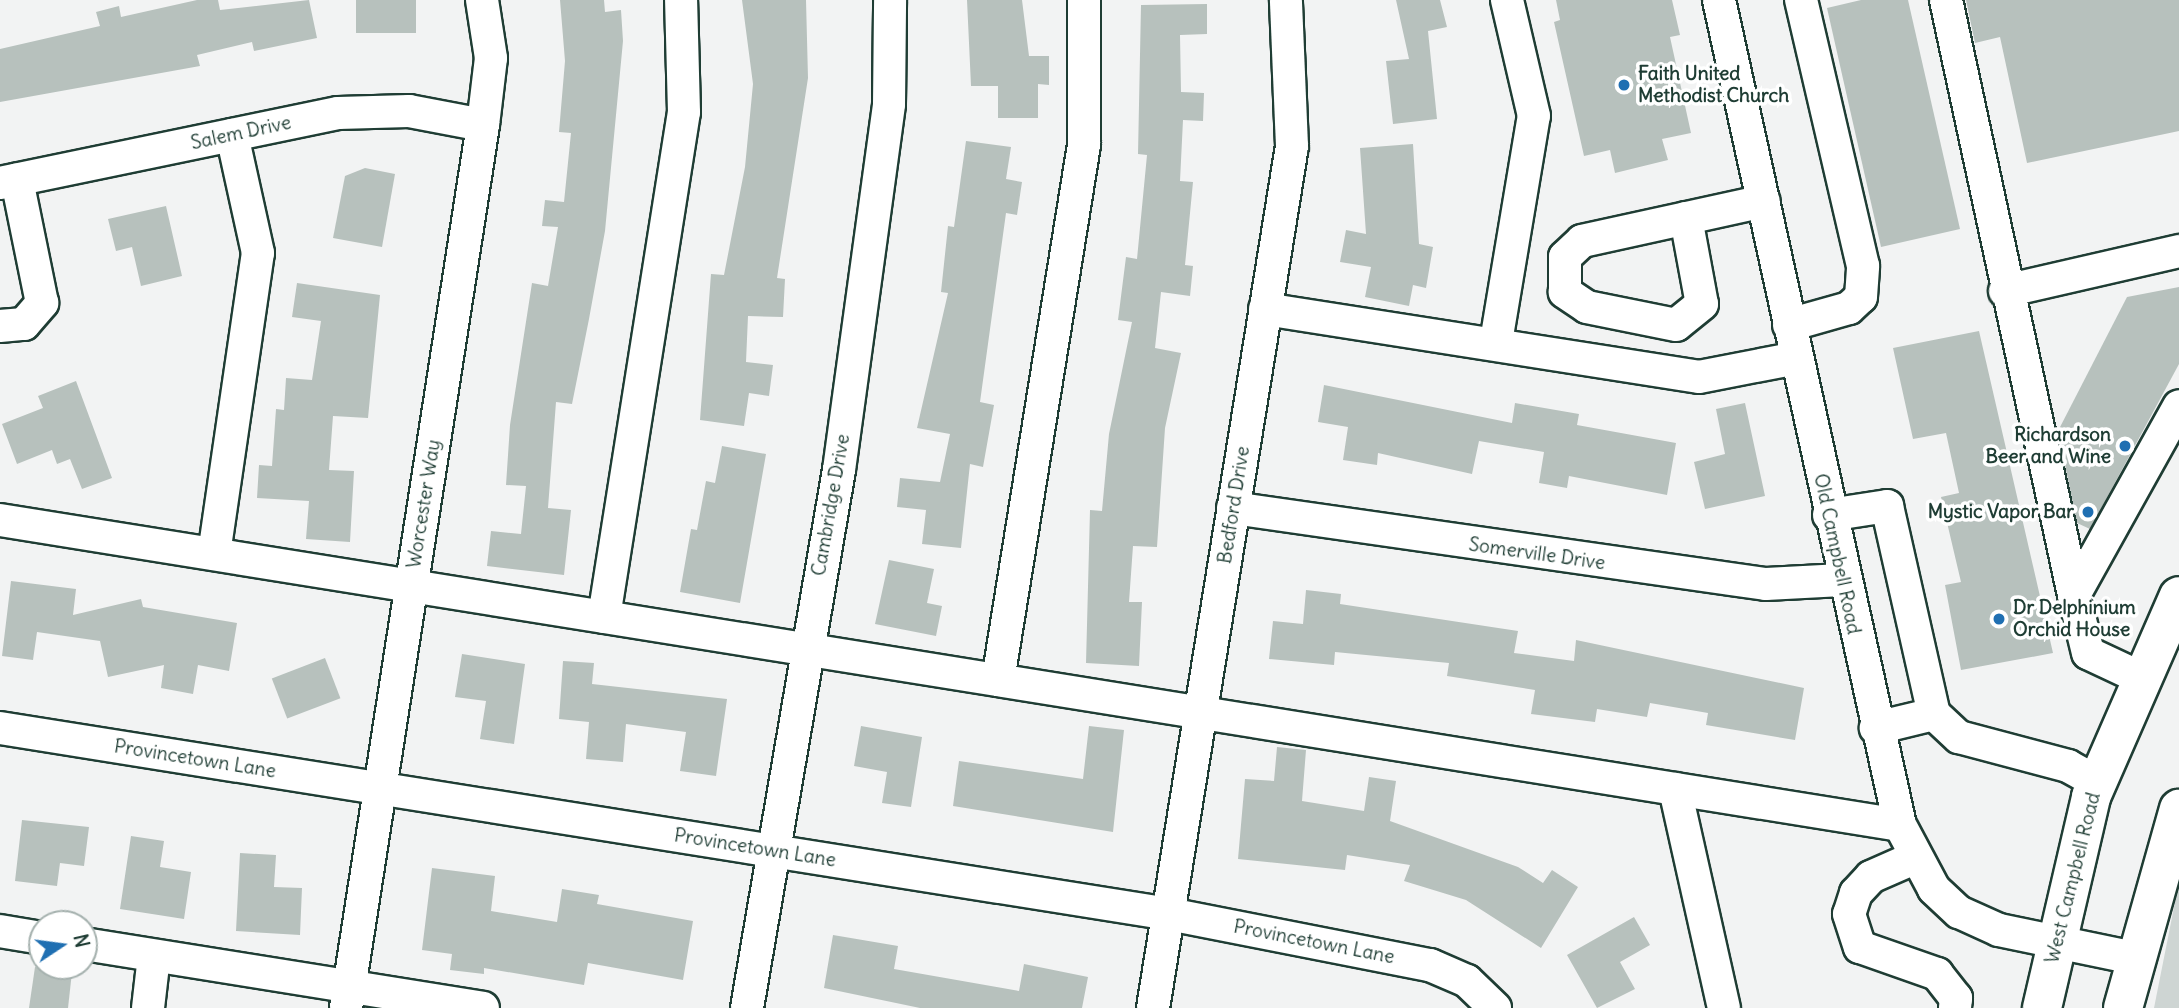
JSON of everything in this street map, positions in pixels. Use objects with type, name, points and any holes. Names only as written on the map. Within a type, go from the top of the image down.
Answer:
[{"type":"main road","name":"West Campbell Road","points":[[2042,1008],[2097,782],[2139,677],[2179,596]]},
{"type":"main road","points":[[2123,1008],[2134,958],[2179,809]]},
{"type":"street","name":"Worcester Way","points":[[347,997],[483,125],[491,58],[482,0]]},
{"type":"street","points":[[604,617],[684,112],[681,0]]},
{"type":"street","name":"Cambridge Drive","points":[[747,1008],[770,850],[839,470],[889,104],[890,0]]},
{"type":"street","points":[[998,680],[1084,145],[1084,0]]},
{"type":"street","name":"Bedford Drive","points":[[1153,1008],[1292,146],[1286,0]]},
{"type":"street","points":[[1496,342],[1534,116],[1507,0]]},
{"type":"street","name":"Old Campbell Road","points":[[1719,0],[1764,201],[1842,580],[1900,825],[1914,858],[1959,912],[2057,944],[2134,958]]},
{"type":"street","points":[[1789,325],[1849,308],[1861,297],[1862,276],[1801,0]]},
{"type":"street","points":[[1946,0],[2005,291],[2088,653],[2139,677]]},
{"type":"street","name":"Salem Drive","points":[[8,182],[232,135],[371,110],[483,125]]},
{"type":"street","points":[[214,554],[258,253],[232,135]]},
{"type":"street","points":[[0,326],[24,324],[42,303],[8,182]]},
{"type":"street","points":[[1686,218],[1702,304],[1676,325],[1587,307],[1565,292],[1564,257],[1582,241],[1686,218],[1764,201]]},
{"type":"street","points":[[2005,291],[2179,251]]},
{"type":"street","points":[[1265,309],[1496,342],[1699,377],[1797,358]]},
{"type":"street","points":[[2074,595],[2179,406]]},
{"type":"street","points":[[1829,515],[1887,506],[1934,714],[1959,737],[2068,766],[2097,782]]},
{"type":"street","name":"Somerville Drive","points":[[1233,508],[1766,584],[1842,580]]},
{"type":"street","points":[[0,520],[1900,825]]},
{"type":"street","points":[[1876,728],[1934,714]]},
{"type":"street","name":"Provincetown Lane","points":[[0,729],[1169,914],[1430,965],[1467,981],[1495,1008]]},
{"type":"street","points":[[1675,789],[1724,1008]]},
{"type":"street","points":[[1914,858],[1871,877],[1856,893],[1849,914],[1860,947],[1937,974],[1956,998],[1955,1008]]},
{"type":"street","points":[[0,931],[28,935]]},
{"type":"street","points":[[98,946],[347,997],[483,1008]]},
{"type":"street","points":[[148,1008],[154,956]]},
{"type":"shaded area","points":[[2179,882],[2179,1008],[2154,1008]]},
{"type":"building","points":[[197,0],[218,0],[220,10],[309,0],[317,38],[254,51],[252,42],[197,55],[200,66],[0,102],[0,49],[100,26],[96,12],[119,6],[121,17]]},
{"type":"building","points":[[356,0],[416,0],[416,33],[356,33]]},
{"type":"building","points":[[560,0],[604,0],[605,12],[621,10],[623,41],[605,231],[589,319],[572,404],[556,402],[548,508],[571,510],[564,575],[487,566],[491,531],[521,534],[526,486],[506,485],[510,425],[532,283],[548,286],[558,227],[542,226],[545,200],[564,202],[571,133],[559,132],[565,61]]},
{"type":"building","points":[[742,0],[806,0],[808,78],[777,278],[785,279],[783,317],[748,316],[746,362],[773,365],[769,396],[749,393],[744,426],[700,420],[711,274],[724,275],[745,167],[753,84]]},
{"type":"building","points":[[967,0],[1022,0],[1029,56],[1049,56],[1049,85],[1038,84],[1038,118],[998,118],[998,86],[971,86]]},
{"type":"building","points":[[1396,0],[1440,0],[1447,27],[1428,31],[1437,119],[1393,124],[1386,61],[1409,59]]},
{"type":"building","name":"Faith United Methodist Church","points":[[1556,0],[1672,0],[1680,35],[1670,37],[1691,133],[1662,139],[1668,160],[1615,173],[1610,150],[1584,156],[1554,22],[1560,20]]},
{"type":"building","points":[[1861,0],[1908,0],[1960,229],[1881,247],[1827,8]]},
{"type":"building","points":[[1966,0],[2179,0],[2179,131],[2027,163],[2000,37],[1975,43]]},
{"type":"building","points":[[1207,4],[1207,34],[1180,35],[1181,92],[1204,93],[1203,121],[1183,120],[1180,181],[1193,182],[1185,265],[1193,266],[1190,296],[1161,292],[1155,348],[1181,353],[1165,428],[1157,547],[1133,546],[1129,602],[1142,602],[1139,666],[1086,663],[1090,510],[1102,511],[1109,434],[1132,322],[1118,320],[1126,257],[1137,259],[1147,155],[1138,154],[1141,5]]},
{"type":"building","points":[[966,141],[1011,147],[1006,179],[1022,182],[1017,215],[1006,213],[980,402],[994,405],[983,467],[970,464],[961,548],[922,544],[926,510],[897,507],[900,478],[940,482],[950,434],[917,428],[948,293],[941,292],[948,226],[954,227]]},
{"type":"building","points":[[1413,144],[1419,244],[1433,247],[1426,288],[1413,285],[1409,306],[1365,297],[1371,267],[1340,262],[1346,230],[1366,234],[1360,148]]},
{"type":"building","points":[[365,168],[395,174],[382,247],[333,238],[345,176]]},
{"type":"building","points":[[166,206],[182,276],[141,286],[132,247],[116,251],[108,219]]},
{"type":"building","points":[[297,283],[380,295],[368,418],[333,416],[329,470],[354,471],[350,542],[306,539],[309,501],[257,498],[259,465],[272,466],[276,409],[284,410],[286,378],[312,380],[321,321],[292,317]]},
{"type":"building","points":[[2179,287],[2179,364],[2090,529],[2077,523],[2058,431],[2127,297]]},
{"type":"building","points":[[1979,331],[2053,653],[1961,670],[1945,585],[1961,582],[1941,497],[1959,493],[1946,433],[1913,439],[1893,348]]},
{"type":"building","points":[[76,381],[112,478],[82,489],[70,459],[57,464],[52,450],[17,464],[2,424],[43,408],[38,396]]},
{"type":"building","points":[[1324,385],[1512,423],[1515,403],[1579,414],[1577,425],[1676,443],[1667,495],[1569,476],[1567,488],[1539,483],[1544,452],[1479,441],[1472,474],[1378,453],[1377,465],[1343,460],[1348,427],[1318,422]]},
{"type":"building","points":[[1745,403],[1765,496],[1705,509],[1694,462],[1725,454],[1716,409]]},
{"type":"building","points":[[722,446],[766,454],[740,603],[680,592],[691,529],[697,530],[706,481],[715,483]]},
{"type":"building","points":[[889,560],[934,569],[927,603],[942,606],[936,636],[875,624]]},
{"type":"building","points":[[11,581],[76,589],[73,615],[141,599],[143,607],[237,623],[229,671],[198,665],[193,694],[161,688],[164,665],[108,677],[100,641],[37,632],[33,660],[2,656]]},
{"type":"building","points":[[1306,590],[1341,594],[1340,604],[1518,631],[1514,653],[1574,661],[1576,640],[1804,688],[1795,740],[1706,725],[1708,713],[1650,703],[1647,717],[1597,709],[1595,722],[1531,714],[1535,690],[1447,676],[1449,663],[1335,652],[1334,665],[1269,659],[1273,621],[1303,624]]},
{"type":"building","points":[[462,654],[525,664],[514,744],[480,739],[486,701],[455,697]]},
{"type":"building","points":[[325,658],[340,698],[287,719],[272,678]]},
{"type":"building","points":[[563,661],[594,663],[592,684],[727,699],[716,776],[680,771],[686,732],[626,724],[623,762],[586,759],[589,722],[559,719]]},
{"type":"building","points":[[861,726],[922,737],[911,807],[882,803],[887,772],[854,766]]},
{"type":"building","points":[[1089,726],[1124,730],[1113,832],[953,806],[959,761],[1083,779]]},
{"type":"building","points":[[1277,747],[1306,750],[1302,801],[1364,811],[1369,777],[1396,781],[1390,821],[1518,867],[1543,883],[1552,870],[1578,887],[1541,948],[1466,900],[1404,881],[1410,865],[1347,855],[1345,870],[1238,859],[1245,779],[1274,781]]},
{"type":"building","points":[[22,820],[89,827],[84,866],[60,863],[57,886],[15,881]]},
{"type":"building","points":[[131,836],[164,841],[160,867],[191,872],[184,919],[120,909]]},
{"type":"building","points":[[240,853],[276,855],[274,887],[302,888],[300,935],[236,931]]},
{"type":"building","points":[[432,868],[495,876],[491,911],[557,922],[562,889],[599,895],[597,904],[693,921],[683,980],[588,963],[584,985],[484,968],[484,974],[450,970],[452,954],[422,950]]},
{"type":"building","points":[[1634,917],[1650,945],[1620,962],[1635,989],[1597,1008],[1567,955]]},
{"type":"building","points":[[833,935],[898,946],[894,969],[1019,991],[1024,964],[1088,977],[1082,1008],[920,1008],[824,988]]},
{"type":"building","points":[[33,980],[71,980],[68,1008],[29,1008]]},
{"type":"place","name":"Faith United Methodist Church","points":[[1624,85]]},
{"type":"place","name":"Richardson Beer and Wine","points":[[2125,446]]},
{"type":"place","name":"Mystic Vapor Bar","points":[[2088,512]]},
{"type":"place","name":"Dr Delphinium Orchid House","points":[[1999,619]]}]
